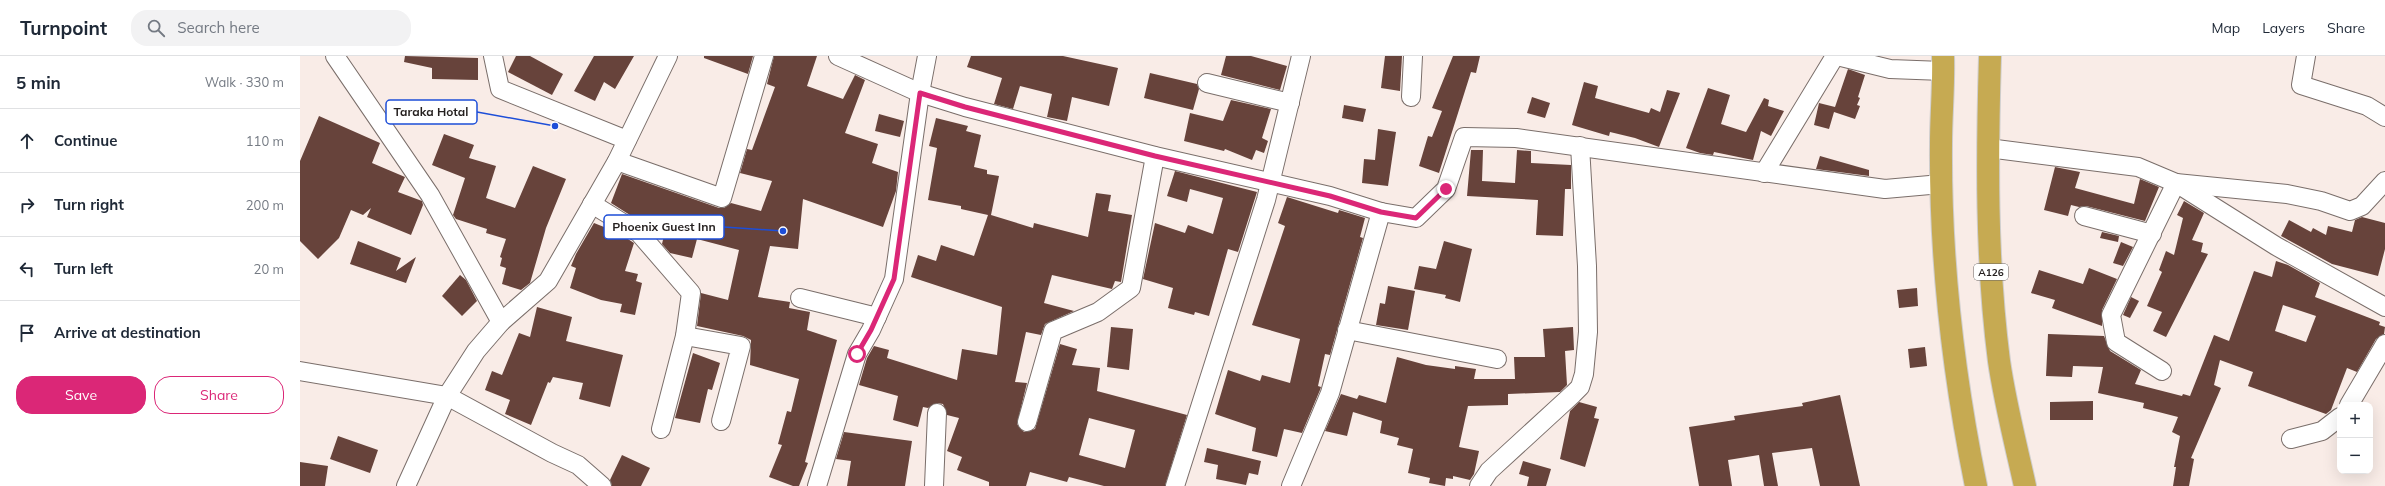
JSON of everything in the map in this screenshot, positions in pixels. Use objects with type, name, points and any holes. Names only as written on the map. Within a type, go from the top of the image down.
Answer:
[{"type":"highway","name":"A126","points":[[1990,56],[1988,148],[1991,275],[2000,362],[2025,486]]},
{"type":"highway","points":[[1943,63],[1940,143],[1946,290],[1954,356],[1976,486]]},
{"type":"street","points":[[335,56],[430,195],[501,322]]},
{"type":"street","points":[[493,56],[500,90],[627,140]]},
{"type":"street","points":[[406,486],[447,396],[476,351],[501,322],[548,281],[617,161],[668,56]]},
{"type":"street","points":[[617,161],[722,198],[764,56]]},
{"type":"street","points":[[838,56],[920,93],[965,107],[1155,156],[1330,196],[1381,212],[1416,218],[1446,189],[1464,137],[1516,138],[1885,189],[1942,184]]},
{"type":"street","points":[[817,486],[857,354],[877,317],[894,279],[920,93],[927,56]]},
{"type":"street","points":[[1175,486],[1270,183],[1301,56]]},
{"type":"street","points":[[1411,97],[1413,56]]},
{"type":"street","points":[[1764,173],[1836,56],[1890,69],[1943,63]]},
{"type":"street","points":[[2306,56],[2301,85],[2367,106],[2385,117]]},
{"type":"street","points":[[1207,83],[1290,103]]},
{"type":"street","points":[[1479,486],[1488,471],[1580,387],[1584,374],[1588,332],[1587,266],[1580,146]]},
{"type":"street","points":[[1988,148],[2138,168],[2176,183],[2276,246],[2385,307]]},
{"type":"street","points":[[1027,422],[1053,331],[1098,312],[1131,288],[1155,156]]},
{"type":"street","points":[[2176,183],[2287,194],[2321,201],[2350,211],[2362,206],[2385,181]]},
{"type":"street","points":[[2162,371],[2116,342],[2111,315],[2176,183]]},
{"type":"street","points":[[592,204],[639,233],[691,292],[685,336],[661,430]]},
{"type":"street","points":[[1291,486],[1330,393],[1381,212]]},
{"type":"street","points":[[2084,216],[2152,234]]},
{"type":"street","points":[[800,298],[877,317]]},
{"type":"street","points":[[1347,330],[1497,359]]},
{"type":"street","points":[[685,336],[740,346],[720,421]]},
{"type":"street","points":[[2351,402],[2385,344]]},
{"type":"street","points":[[300,371],[447,396],[552,453],[578,465],[602,486]]},
{"type":"street","points":[[934,486],[938,413]]},
{"type":"street","points":[[2291,439],[2322,431],[2337,419]]},
{"type":"building","points":[[405,56],[478,58],[478,80],[432,79],[432,68],[404,62]]},
{"type":"building","points":[[516,56],[530,56],[563,74],[552,95],[508,72]]},
{"type":"building","points":[[594,56],[634,56],[615,89],[604,82],[595,101],[574,91]]},
{"type":"building","points":[[704,56],[753,56],[748,74],[704,58]]},
{"type":"building","points":[[774,56],[817,56],[807,86],[843,99],[855,75],[865,80],[845,133],[878,144],[872,163],[898,172],[896,191],[883,227],[803,199],[798,249],[770,246],[758,297],[790,302],[789,308],[810,312],[807,330],[837,340],[805,462],[808,463],[799,486],[793,486],[769,477],[782,445],[778,444],[787,411],[791,412],[799,379],[750,365],[751,340],[743,336],[697,326],[701,293],[728,300],[739,250],[697,239],[692,258],[670,253],[662,244],[666,227],[642,219],[641,222],[611,203],[622,174],[719,208],[724,208],[731,203],[761,211],[772,181],[740,173],[747,149],[752,150],[775,87],[767,84]]},
{"type":"building","points":[[971,56],[1063,56],[1118,68],[1109,106],[1072,97],[1067,121],[1047,117],[1052,94],[1020,86],[1013,109],[994,104],[1002,78],[967,67]]},
{"type":"building","points":[[1226,56],[1251,56],[1287,66],[1280,90],[1221,75]]},
{"type":"building","points":[[1385,56],[1402,56],[1400,91],[1381,88]]},
{"type":"building","points":[[1453,56],[1480,56],[1476,73],[1471,72],[1439,173],[1419,166],[1428,136],[1432,137],[1442,111],[1432,108]]},
{"type":"building","points":[[1848,69],[1865,75],[1858,97],[1860,98],[1857,105],[1860,106],[1855,119],[1834,112],[1829,129],[1814,125],[1819,103],[1835,107]]},
{"type":"building","points":[[1150,73],[1197,84],[1199,89],[1193,110],[1144,98]]},
{"type":"building","points":[[1584,82],[1598,86],[1595,98],[1649,113],[1651,108],[1660,112],[1667,90],[1680,93],[1659,147],[1635,138],[1610,132],[1609,136],[1572,125]]},
{"type":"building","points":[[1708,88],[1730,95],[1721,124],[1746,132],[1764,98],[1769,100],[1768,106],[1784,111],[1771,136],[1761,131],[1753,160],[1714,152],[1713,155],[1700,153],[1686,148]]},
{"type":"building","points":[[1532,97],[1550,103],[1545,118],[1527,113]]},
{"type":"building","points":[[1231,100],[1271,109],[1262,138],[1268,141],[1264,153],[1256,150],[1252,160],[1225,149],[1224,151],[1184,141],[1190,113],[1223,121]]},
{"type":"building","points":[[1344,105],[1366,109],[1363,122],[1342,118]]},
{"type":"building","points":[[879,114],[904,121],[900,137],[875,131]]},
{"type":"building","points":[[319,116],[380,143],[372,163],[405,177],[398,192],[422,201],[423,205],[411,235],[367,217],[371,208],[363,215],[351,210],[339,238],[318,259],[300,241],[300,161]]},
{"type":"building","points":[[936,118],[968,126],[966,131],[981,135],[974,167],[987,170],[987,174],[999,176],[991,215],[1033,228],[1034,223],[1088,237],[1096,193],[1111,195],[1108,211],[1132,215],[1121,282],[1115,281],[1112,289],[1052,275],[1044,303],[1074,311],[1045,324],[1041,335],[1026,332],[1015,382],[1027,383],[1017,424],[1024,432],[1035,429],[1060,344],[1077,349],[1072,365],[1100,368],[1097,391],[1187,415],[1165,486],[1104,486],[1069,477],[1067,482],[1030,472],[1026,486],[989,486],[989,482],[957,470],[962,457],[947,451],[959,418],[947,415],[943,404],[937,403],[928,408],[923,407],[918,427],[893,420],[898,396],[859,385],[867,358],[874,346],[889,350],[887,358],[957,380],[962,349],[997,355],[1002,307],[911,277],[918,255],[936,261],[941,245],[974,256],[988,215],[961,209],[961,206],[928,200],[937,148],[929,146]],"holes":[[[1089,418],[1135,430],[1125,468],[1079,455]]]},
{"type":"building","points":[[1378,129],[1396,132],[1388,186],[1362,183],[1364,159],[1375,160]]},
{"type":"building","points":[[444,134],[474,145],[469,158],[496,166],[486,198],[515,208],[533,166],[566,179],[546,228],[530,283],[521,290],[502,284],[506,268],[500,266],[502,258],[500,257],[506,239],[486,233],[487,229],[456,219],[453,215],[465,178],[432,165]]},
{"type":"building","points":[[1471,150],[1483,150],[1482,181],[1515,183],[1517,150],[1531,151],[1531,163],[1571,165],[1571,189],[1565,189],[1563,236],[1536,235],[1538,200],[1467,196]]},
{"type":"building","points":[[1820,156],[1869,170],[1869,176],[1816,169]]},
{"type":"building","points":[[2055,167],[2080,172],[2075,188],[2134,204],[2140,179],[2159,187],[2145,221],[2086,206],[2079,207],[2071,205],[2068,216],[2044,210]]},
{"type":"building","points":[[1175,171],[1257,192],[1238,252],[1228,249],[1209,316],[1195,312],[1194,315],[1168,308],[1173,288],[1143,279],[1155,223],[1185,233],[1188,225],[1213,234],[1223,198],[1190,189],[1187,202],[1167,196]]},
{"type":"building","points":[[1287,197],[1338,213],[1339,210],[1365,218],[1360,237],[1363,238],[1330,355],[1325,354],[1318,386],[1321,387],[1320,390],[1302,433],[1284,429],[1277,457],[1252,451],[1256,428],[1215,414],[1228,370],[1260,381],[1262,375],[1290,383],[1300,339],[1252,325],[1285,226],[1278,223]]},
{"type":"building","points":[[2184,201],[2204,213],[2192,240],[2203,243],[2201,252],[2208,254],[2166,337],[2153,331],[2162,312],[2147,306],[2162,272],[2159,270],[2166,251],[2174,255],[2183,218],[2177,215]]},
{"type":"building","points":[[2362,217],[2385,223],[2385,249],[2378,276],[2332,264],[2281,236],[2289,220],[2311,232],[2313,228],[2326,235],[2328,226],[2352,232],[2355,220]]},
{"type":"building","points":[[594,223],[604,227],[605,224],[634,243],[625,271],[638,274],[636,281],[642,283],[635,315],[620,312],[622,304],[601,300],[570,288],[576,268],[571,266],[576,254]]},
{"type":"building","points":[[2102,232],[2119,236],[2118,242],[2100,238]]},
{"type":"building","points":[[358,241],[401,258],[396,271],[416,257],[406,283],[350,264]]},
{"type":"building","points":[[1444,241],[1472,249],[1460,302],[1445,298],[1446,295],[1414,289],[1419,266],[1436,269]]},
{"type":"building","points":[[2121,242],[2133,247],[2123,266],[2113,263]]},
{"type":"building","points":[[2276,261],[2288,265],[2320,283],[2315,297],[2380,322],[2379,325],[2385,327],[2384,334],[2376,339],[2357,372],[2347,368],[2331,410],[2326,414],[2248,386],[2253,372],[2220,360],[2214,385],[2221,388],[2191,458],[2194,459],[2189,486],[2173,486],[2176,467],[2174,467],[2180,436],[2172,432],[2178,417],[2143,408],[2144,403],[2098,393],[2103,367],[2073,366],[2072,377],[2046,376],[2048,334],[2104,336],[2110,351],[2141,370],[2135,384],[2182,396],[2183,394],[2190,396],[2214,335],[2229,341],[2254,271],[2272,277]],"holes":[[[2283,305],[2316,316],[2306,342],[2275,331]]]},
{"type":"building","points":[[2089,268],[2117,279],[2102,310],[2102,326],[2052,308],[2055,300],[2031,293],[2039,270],[2083,284]]},
{"type":"building","points":[[460,275],[466,280],[477,301],[462,316],[442,296]]},
{"type":"building","points":[[1388,286],[1415,291],[1408,330],[1376,325],[1380,303],[1385,304]]},
{"type":"building","points":[[1917,288],[1918,306],[1899,308],[1897,290]]},
{"type":"building","points":[[2131,297],[2139,301],[2130,318],[2123,315]]},
{"type":"building","points":[[537,307],[572,317],[566,341],[623,355],[610,407],[579,399],[583,383],[553,377],[550,383],[548,382],[531,425],[505,414],[510,400],[485,390],[492,371],[502,375],[519,333],[530,337]]},
{"type":"building","points":[[1111,327],[1133,329],[1129,370],[1107,367]]},
{"type":"building","points":[[1573,327],[1574,350],[1565,351],[1567,385],[1560,392],[1508,394],[1508,405],[1468,406],[1459,447],[1479,451],[1474,474],[1470,480],[1453,476],[1453,479],[1446,478],[1445,486],[1429,483],[1430,478],[1408,473],[1413,449],[1397,445],[1399,438],[1380,433],[1382,421],[1353,412],[1347,436],[1325,431],[1341,394],[1357,399],[1359,395],[1386,403],[1397,357],[1426,365],[1455,369],[1455,366],[1476,369],[1474,379],[1515,379],[1514,357],[1545,357],[1543,329]]},
{"type":"building","points":[[1925,347],[1927,366],[1910,368],[1908,349]]},
{"type":"building","points":[[693,353],[720,363],[712,390],[708,389],[700,423],[675,418]]},
{"type":"building","points":[[1840,395],[1860,486],[1820,486],[1812,448],[1772,453],[1778,486],[1764,486],[1759,455],[1728,460],[1732,486],[1699,486],[1689,427],[1735,420],[1734,416],[1803,406],[1802,403]]},
{"type":"building","points":[[2093,401],[2093,420],[2050,420],[2050,402]]},
{"type":"building","points":[[1579,402],[1597,407],[1594,418],[1599,419],[1585,467],[1560,459],[1570,411]]},
{"type":"building","points":[[844,432],[912,441],[905,486],[847,486],[851,461],[836,459]]},
{"type":"building","points":[[338,436],[378,450],[370,473],[330,459]]},
{"type":"building","points":[[1207,448],[1261,461],[1258,475],[1249,473],[1246,485],[1216,479],[1218,465],[1204,462]]},
{"type":"building","points":[[622,455],[650,468],[641,486],[612,486],[610,480]]},
{"type":"building","points":[[1523,461],[1551,469],[1546,486],[1527,486],[1529,477],[1519,474]]},
{"type":"building","points":[[300,462],[328,466],[325,486],[300,486]]},
{"type":"place","name":"Taraka Hotal","points":[[555,126]]},
{"type":"place","name":"Phoenix Guest Inn","points":[[783,231]]},
{"type":"route","points":[[857,354],[871,330],[894,279],[920,93],[965,107],[1155,156],[1330,196],[1381,212],[1416,218],[1446,189]]}]
